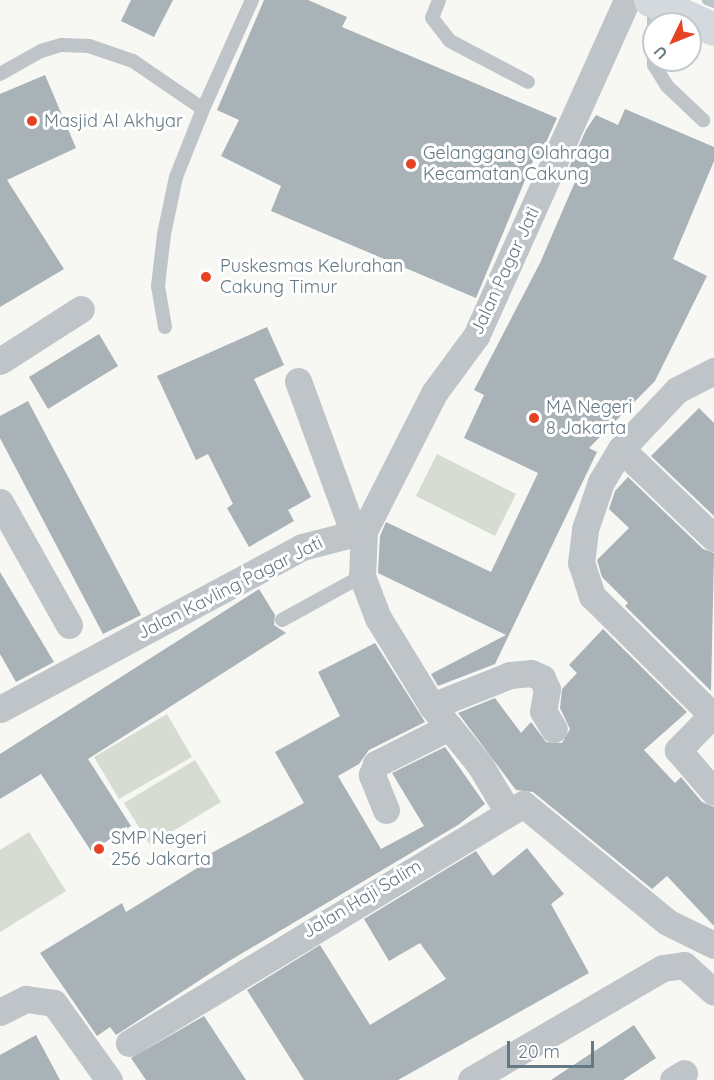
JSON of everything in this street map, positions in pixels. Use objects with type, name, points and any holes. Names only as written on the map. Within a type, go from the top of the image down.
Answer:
[{"type":"street","points":[[644,1],[714,29]]},
{"type":"street","name":"Jalan Pagar Jati","points":[[358,531],[434,393],[476,336],[644,1]]},
{"type":"street","points":[[0,361],[81,309]]},
{"type":"street","points":[[714,371],[677,390],[621,449],[601,482],[585,529],[584,582],[612,617],[713,714],[678,750],[714,792]]},
{"type":"street","points":[[298,381],[358,531],[362,576],[378,618],[432,706],[480,765],[508,812],[523,804],[529,806],[667,922],[714,945]]},
{"type":"street","points":[[621,449],[714,538]]},
{"type":"street","points":[[0,502],[69,625]]},
{"type":"street","name":"Jalan Kavling Pagar Jati","points":[[0,710],[302,547],[358,531]]},
{"type":"street","points":[[432,706],[510,675],[531,673],[542,678],[547,689],[543,711],[554,729]]},
{"type":"street","points":[[386,810],[372,775],[376,764],[449,727]]},
{"type":"street","name":"Jalan Haji Salim","points":[[129,1043],[508,812]]},
{"type":"street","points":[[471,1080],[663,968],[684,965],[714,992]]},
{"type":"street","points":[[0,1012],[26,999],[54,1003],[109,1080]]},
{"type":"lane","points":[[165,327],[158,286],[164,234],[176,177],[203,109],[252,0]]},
{"type":"lane","points":[[439,0],[432,18],[450,41],[528,82]]},
{"type":"lane","points":[[644,1],[654,65],[667,86],[703,120]]},
{"type":"lane","points":[[0,74],[41,51],[61,45],[90,46],[133,62],[203,109]]},
{"type":"lane","points":[[282,620],[362,576]]},
{"type":"shaded area","points":[[437,454],[516,494],[495,536],[416,496]]},
{"type":"shaded area","points":[[167,714],[192,757],[119,799],[94,757]]},
{"type":"shaded area","points":[[195,760],[221,802],[150,845],[124,803]]},
{"type":"shaded area","points":[[29,832],[66,891],[0,932],[0,850]]},
{"type":"building","points":[[131,0],[173,0],[154,37],[121,21]]},
{"type":"building","name":"Gelanggang Olahraga Kecamatan Cakung","points":[[264,0],[308,0],[347,17],[342,27],[557,118],[539,158],[535,156],[476,298],[271,211],[281,186],[221,156],[239,120],[217,110]]},
{"type":"building","points":[[45,75],[76,148],[7,180],[64,269],[0,307],[0,94]]},
{"type":"building","name":"MA Negeri 8 Jakarta","points":[[625,109],[714,147],[714,161],[673,259],[707,276],[655,381],[589,448],[597,452],[495,664],[438,686],[431,674],[506,635],[378,573],[380,536],[386,522],[491,572],[538,473],[464,438],[484,395],[474,390],[540,263],[578,175],[568,170],[586,130],[596,115],[618,125]]},
{"type":"building","points":[[267,327],[284,365],[254,379],[311,497],[288,510],[294,521],[249,547],[227,508],[233,504],[208,454],[196,460],[157,376]]},
{"type":"building","points":[[99,334],[118,366],[48,409],[29,377]]},
{"type":"building","points":[[28,401],[141,615],[103,634],[0,438],[0,416]]},
{"type":"building","points":[[699,408],[714,423],[714,516],[651,456]]},
{"type":"building","points":[[628,477],[703,549],[714,553],[711,691],[625,606],[628,603],[602,577],[597,560],[629,528],[609,509],[615,491]]},
{"type":"building","points":[[0,572],[54,662],[16,682],[0,654]]},
{"type":"building","points":[[259,589],[275,615],[274,625],[286,633],[88,759],[131,826],[91,851],[41,774],[0,799],[0,754]]},
{"type":"building","points":[[603,629],[687,712],[644,750],[675,783],[681,777],[702,802],[714,807],[714,926],[667,876],[652,889],[533,792],[516,790],[458,713],[495,698],[521,733],[531,722],[546,742],[562,743],[570,729],[560,708],[562,689],[577,673],[569,665]]},
{"type":"building","points":[[375,643],[425,722],[369,750],[359,764],[338,776],[381,849],[424,826],[392,773],[445,747],[485,804],[458,825],[229,961],[116,1035],[110,1027],[97,1036],[40,953],[122,903],[126,912],[207,862],[204,857],[304,803],[275,752],[340,716],[318,672]]},
{"type":"building","points":[[527,848],[564,894],[551,904],[589,973],[398,1080],[304,1080],[247,990],[320,945],[370,1025],[446,979],[420,943],[389,961],[364,919],[476,851],[493,876]]},
{"type":"building","points":[[204,1016],[246,1080],[146,1080],[131,1058]]},
{"type":"building","points":[[634,1025],[656,1058],[623,1080],[551,1080]]},
{"type":"building","points":[[36,1035],[60,1080],[0,1080],[0,1055]]},
{"type":"waterway","points":[[706,0],[714,3]]},
{"type":"place","name":"Masjid Al Akhyar","points":[[32,121]]},
{"type":"place","name":"Gelanggang Olahraga Kecamatan Cakung","points":[[411,164]]},
{"type":"place","name":"Puskesmas Kelurahan Cakung Timur","points":[[206,277]]},
{"type":"place","name":"MA Negeri 8 Jakarta","points":[[534,418]]},
{"type":"place","name":"SMP Negeri 256 Jakarta","points":[[99,849]]}]
